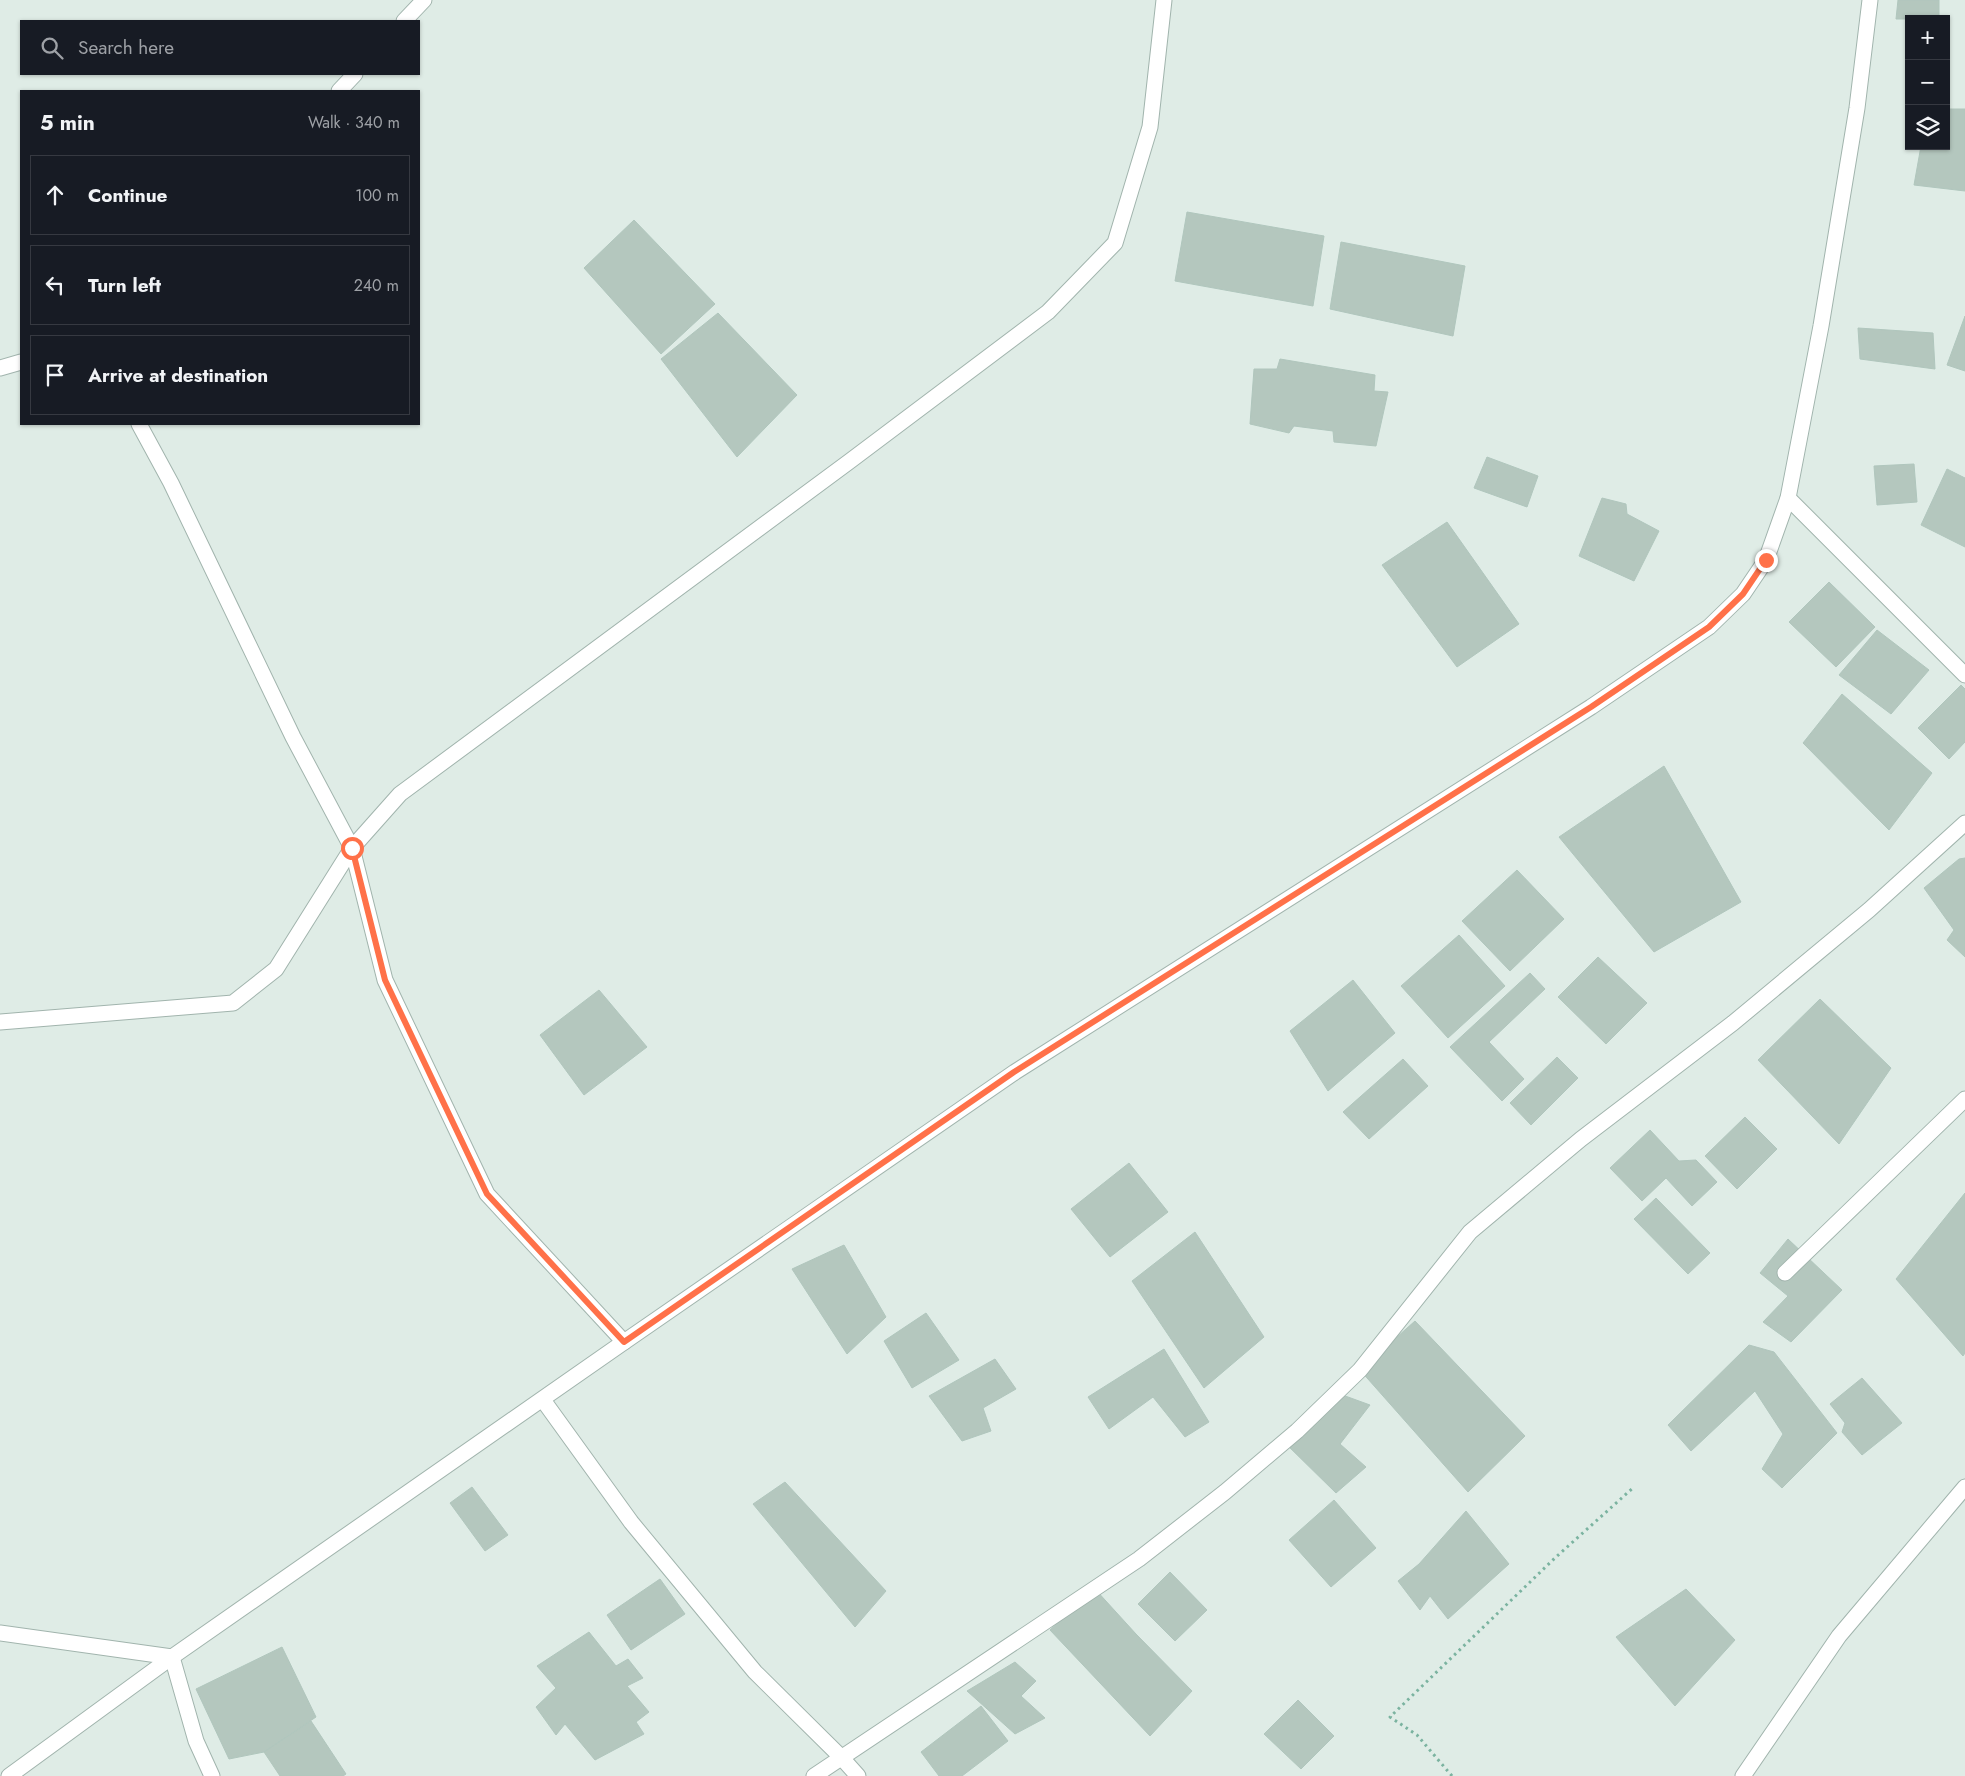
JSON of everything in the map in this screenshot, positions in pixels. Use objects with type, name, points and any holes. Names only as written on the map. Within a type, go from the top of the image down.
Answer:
[{"type":"street","points":[[405,20],[424,0]]},
{"type":"street","points":[[0,1022],[232,1003],[276,969],[352,848],[400,794],[1048,312],[1115,243],[1150,126],[1164,0]]},
{"type":"street","points":[[9,1776],[172,1657],[1014,1072],[1591,707],[1709,627],[1743,594],[1766,560],[1788,498],[1821,326],[1857,108],[1870,0]]},
{"type":"street","points":[[339,90],[354,75]]},
{"type":"street","points":[[0,368],[20,362]]},
{"type":"street","points":[[140,425],[171,483],[293,737],[352,848],[385,980],[487,1194],[624,1342]]},
{"type":"street","points":[[1788,498],[1965,675]]},
{"type":"street","points":[[814,1776],[1139,1559],[1225,1492],[1291,1436],[1360,1370],[1470,1232],[1580,1139],[1733,1023],[1869,910],[1965,823]]},
{"type":"street","points":[[1785,1273],[1965,1099]]},
{"type":"street","points":[[543,1400],[631,1522],[755,1672],[858,1776]]},
{"type":"street","points":[[1743,1776],[1839,1636],[1965,1487]]},
{"type":"street","points":[[0,1633],[172,1657]]},
{"type":"street","points":[[172,1657],[196,1741],[212,1776]]},
{"type":"path","points":[[1452,1776],[1417,1735],[1390,1717],[1556,1557],[1634,1487]]},
{"type":"building","points":[[1898,0],[1939,0],[1939,15],[1905,15],[1905,19],[1896,19]]},
{"type":"building","points":[[1950,109],[1965,109],[1965,191],[1914,185],[1920,150],[1950,150]]},
{"type":"building","points":[[1187,212],[1324,236],[1313,306],[1175,281]]},
{"type":"building","points":[[634,220],[715,304],[661,354],[584,268]]},
{"type":"building","points":[[1341,242],[1465,266],[1453,336],[1330,309]]},
{"type":"building","points":[[718,313],[797,395],[737,457],[661,359]]},
{"type":"building","points":[[1965,316],[1965,371],[1947,365]]},
{"type":"building","points":[[1858,328],[1933,333],[1935,369],[1860,359]]},
{"type":"building","points":[[1280,359],[1375,375],[1374,391],[1388,392],[1376,446],[1334,442],[1333,431],[1294,426],[1289,433],[1250,424],[1254,369],[1277,369]]},
{"type":"building","points":[[1487,457],[1538,476],[1527,507],[1474,488]]},
{"type":"building","points":[[1914,464],[1917,502],[1877,505],[1874,466]]},
{"type":"building","points":[[1947,469],[1965,478],[1965,547],[1921,525]]},
{"type":"building","points":[[1602,498],[1626,504],[1627,514],[1659,531],[1634,581],[1579,556]]},
{"type":"building","points":[[1447,522],[1519,624],[1457,667],[1382,565]]},
{"type":"building","points":[[1829,582],[1875,627],[1836,667],[1789,622]]},
{"type":"building","points":[[1877,630],[1929,670],[1891,714],[1839,675]]},
{"type":"building","points":[[1961,685],[1965,689],[1965,742],[1949,759],[1918,728]]},
{"type":"building","points":[[1842,694],[1932,773],[1889,830],[1803,743]]},
{"type":"building","points":[[1664,766],[1741,902],[1654,952],[1559,837]]},
{"type":"building","points":[[1965,858],[1965,957],[1947,940],[1954,930],[1924,888],[1959,859]]},
{"type":"building","points":[[1517,870],[1564,919],[1510,971],[1462,921]]},
{"type":"building","points":[[1459,935],[1505,986],[1448,1038],[1401,986]]},
{"type":"building","points":[[1598,957],[1647,1003],[1606,1044],[1558,997]]},
{"type":"building","points":[[1530,973],[1545,989],[1489,1042],[1524,1079],[1502,1101],[1450,1047]]},
{"type":"building","points":[[1353,980],[1395,1033],[1328,1091],[1290,1031]]},
{"type":"building","points":[[599,990],[647,1047],[584,1095],[540,1035]]},
{"type":"building","points":[[1820,999],[1891,1068],[1839,1144],[1758,1060]]},
{"type":"building","points":[[1557,1057],[1578,1078],[1531,1125],[1510,1103]]},
{"type":"building","points":[[1403,1059],[1428,1086],[1369,1139],[1343,1112]]},
{"type":"building","points":[[1745,1117],[1777,1149],[1737,1189],[1705,1156]]},
{"type":"building","points":[[1650,1130],[1679,1161],[1696,1160],[1717,1182],[1692,1206],[1666,1178],[1642,1201],[1610,1168]]},
{"type":"building","points":[[1129,1163],[1168,1212],[1110,1257],[1071,1209]]},
{"type":"building","points":[[1965,1193],[1965,1353],[1963,1356],[1896,1279]]},
{"type":"building","points":[[1656,1198],[1710,1253],[1688,1274],[1634,1219]]},
{"type":"building","points":[[1195,1232],[1264,1337],[1204,1388],[1132,1281]]},
{"type":"building","points":[[1788,1239],[1842,1290],[1791,1342],[1763,1322],[1788,1296],[1760,1273]]},
{"type":"building","points":[[844,1245],[886,1317],[847,1354],[792,1269]]},
{"type":"building","points":[[926,1313],[959,1360],[912,1388],[884,1341]]},
{"type":"building","points":[[1415,1321],[1525,1436],[1468,1492],[1360,1370]]},
{"type":"building","points":[[1749,1345],[1774,1352],[1837,1433],[1782,1488],[1762,1469],[1783,1434],[1755,1391],[1691,1451],[1668,1425]]},
{"type":"building","points":[[1164,1349],[1209,1422],[1185,1437],[1153,1397],[1109,1429],[1088,1397]]},
{"type":"building","points":[[995,1359],[1016,1389],[983,1408],[991,1431],[962,1441],[929,1396]]},
{"type":"building","points":[[1862,1378],[1902,1423],[1862,1455],[1842,1432],[1845,1423],[1830,1404]]},
{"type":"building","points":[[1337,1393],[1370,1405],[1340,1444],[1366,1467],[1336,1493],[1284,1442]]},
{"type":"building","points":[[785,1482],[886,1591],[855,1627],[753,1504]]},
{"type":"building","points":[[472,1487],[508,1535],[485,1551],[450,1503]]},
{"type":"building","points":[[1334,1500],[1376,1548],[1331,1587],[1289,1540]]},
{"type":"building","points":[[1466,1511],[1509,1564],[1448,1619],[1430,1596],[1420,1610],[1398,1581],[1419,1564]]},
{"type":"building","points":[[1170,1572],[1207,1610],[1175,1641],[1138,1604]]},
{"type":"building","points":[[660,1579],[685,1614],[631,1650],[607,1615]]},
{"type":"building","points":[[1095,1589],[1192,1691],[1150,1736],[1050,1630]]},
{"type":"building","points":[[1686,1589],[1735,1640],[1675,1706],[1616,1637]]},
{"type":"building","points":[[589,1632],[616,1666],[628,1659],[643,1678],[627,1686],[649,1712],[636,1722],[644,1734],[595,1760],[565,1724],[556,1735],[536,1707],[556,1688],[537,1666]]},
{"type":"building","points":[[282,1647],[316,1717],[264,1752],[229,1759],[196,1689]]},
{"type":"building","points":[[1015,1662],[1036,1681],[1021,1696],[1045,1718],[1015,1734],[967,1691]]},
{"type":"building","points":[[1298,1700],[1334,1736],[1301,1769],[1264,1734]]},
{"type":"building","points":[[981,1706],[1008,1741],[962,1776],[939,1776],[921,1752]]},
{"type":"building","points":[[311,1721],[346,1774],[343,1776],[280,1776],[264,1752]]},
{"type":"route","points":[[352,848],[385,980],[487,1194],[624,1342],[1014,1072],[1591,707],[1709,627],[1743,594],[1766,560]]}]
